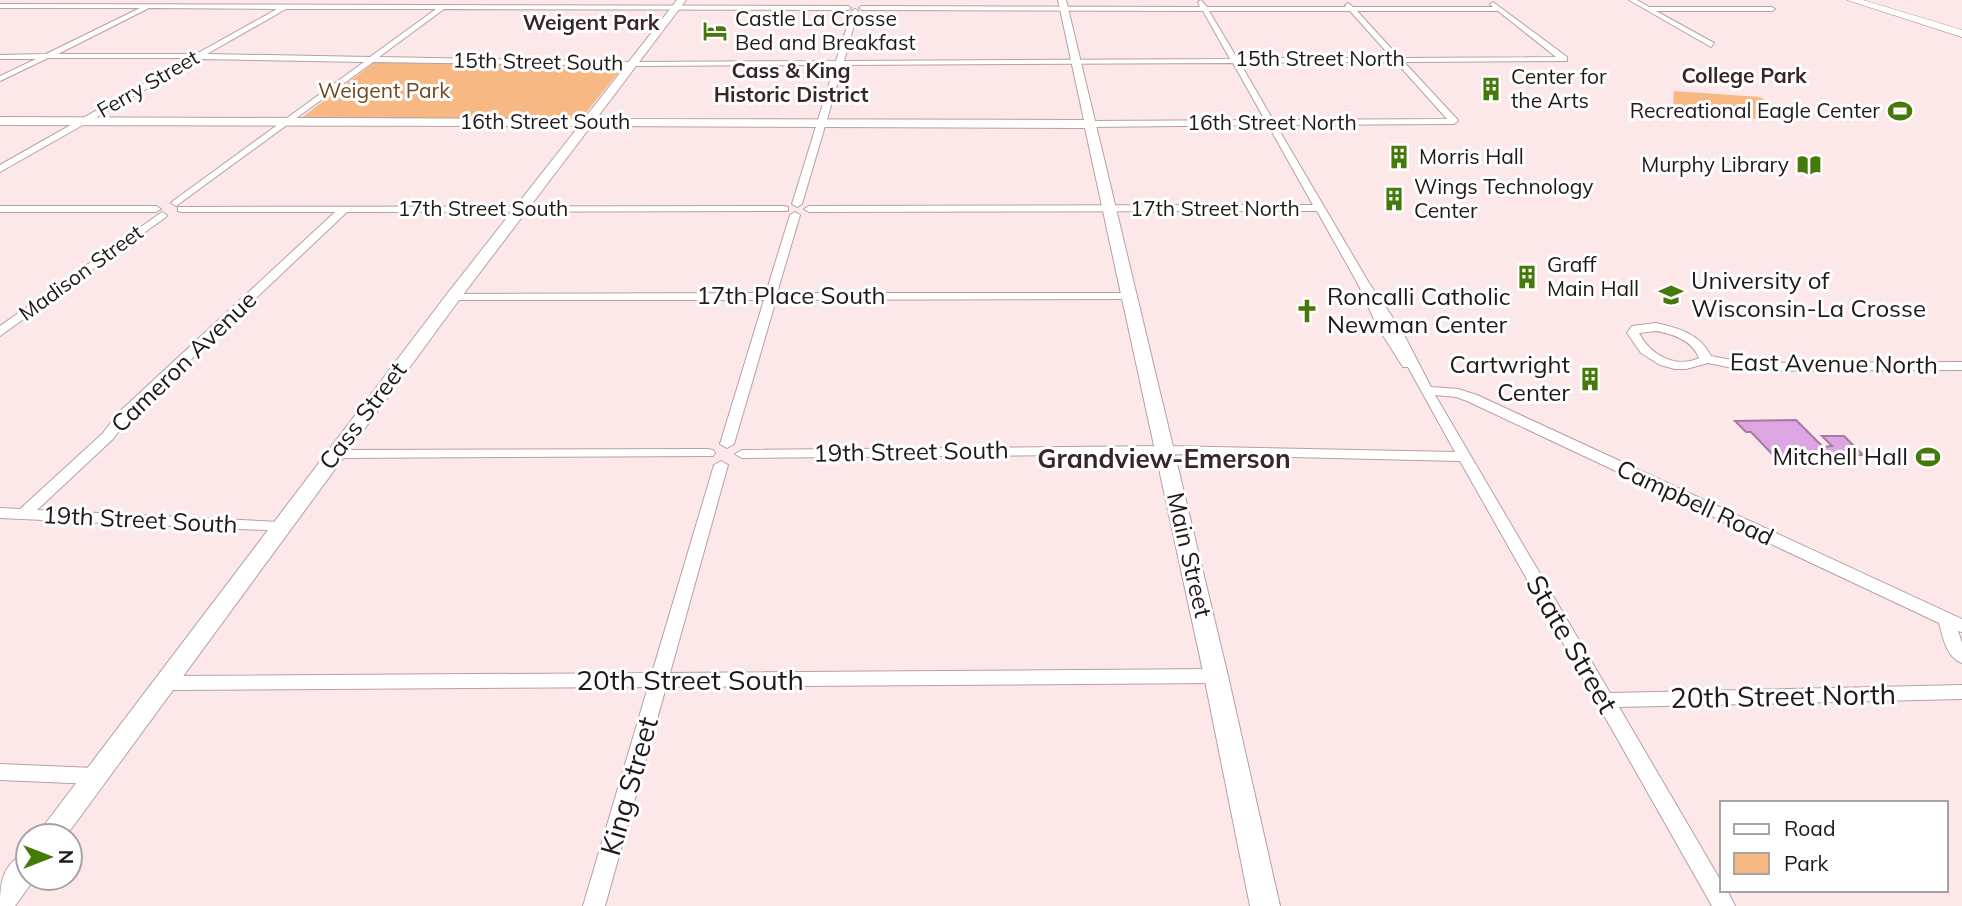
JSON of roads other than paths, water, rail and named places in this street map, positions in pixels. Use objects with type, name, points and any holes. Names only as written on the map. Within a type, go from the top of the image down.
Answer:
[{"type":"main road","points":[[1852,0],[1962,34]]},
{"type":"street","points":[[0,15],[36,0]]},
{"type":"street","points":[[0,79],[163,0]]},
{"type":"street","name":"Ferry Street","points":[[0,169],[296,0]]},
{"type":"street","points":[[0,209],[159,212],[179,206],[287,122],[453,0]]},
{"type":"street","name":"State Street","points":[[1200,0],[1364,284],[1388,338],[1423,386],[1724,906]]},
{"type":"street","points":[[1343,0],[1399,59]]},
{"type":"street","points":[[1487,0],[1499,9]]},
{"type":"street","points":[[1632,0],[1711,45]]},
{"type":"street","points":[[1648,9],[1772,9],[1755,0]]},
{"type":"street","points":[[0,6],[443,7],[679,4],[856,7],[1063,4],[1205,9],[1499,9]]},
{"type":"street","name":"Cass Street","points":[[60,822],[334,454],[679,4]]},
{"type":"street","name":"Main Street","points":[[1063,4],[1216,676],[1265,906]]},
{"type":"street","points":[[727,444],[771,297],[792,209],[822,123],[856,7]]},
{"type":"street","name":"15th Street North","points":[[1076,60],[1564,59],[1499,9]]},
{"type":"street","name":"15th Street South","points":[[0,57],[198,56],[633,64],[1076,60]]},
{"type":"street","name":"16th Street North","points":[[1090,124],[1453,121],[1454,118],[1399,59]]},
{"type":"street","name":"16th Street South","points":[[0,121],[1090,124]]},
{"type":"street","name":"17th Street South","points":[[179,206],[344,209],[792,209]]},
{"type":"street","name":"17th Street North","points":[[1110,209],[1320,208]]},
{"type":"street","name":"Cameron Avenue","points":[[24,514],[108,436],[122,417],[344,209]]},
{"type":"street","points":[[792,209],[1110,209]]},
{"type":"street","name":"Madison Street","points":[[0,332],[159,212]]},
{"type":"street","name":"17th Place South","points":[[453,297],[1129,296]]},
{"type":"street","name":"East Avenue North","points":[[1706,359],[1697,345],[1680,332],[1648,327],[1636,329],[1633,333],[1648,354],[1664,362],[1690,365],[1706,359],[1747,367],[1962,366]]},
{"type":"street","name":"Campbell Road","points":[[1423,386],[1472,398],[1954,622]]},
{"type":"street","points":[[334,454],[715,459],[732,463],[742,454],[740,448],[727,444],[718,446],[715,459]]},
{"type":"street","name":"19th Street South","points":[[742,454],[1165,450],[1465,457]]},
{"type":"street","name":"King Street","points":[[594,906],[659,680],[715,459]]},
{"type":"street","name":"19th Street South","points":[[0,513],[280,527]]},
{"type":"street","points":[[1954,622],[1953,644],[1962,656]]},
{"type":"street","name":"20th Street South","points":[[164,683],[1216,676]]},
{"type":"street","name":"20th Street North","points":[[1604,700],[1962,692]]},
{"type":"street","points":[[0,772],[94,776]]},
{"type":"street","points":[[0,903],[14,884]]},
{"type":"place","name":"Castle La Crosse Bed and Breakfast","points":[[715,31]]},
{"type":"place","name":"Center for the Arts","points":[[1491,89]]},
{"type":"place","name":"Recreational Eagle Center","points":[[1900,111]]},
{"type":"place","name":"Morris Hall","points":[[1399,157]]},
{"type":"place","name":"Murphy Library","points":[[1809,165]]},
{"type":"place","name":"Wings Technology Center","points":[[1394,199]]},
{"type":"place","name":"Graff Main Hall","points":[[1527,277]]},
{"type":"place","name":"University of Wisconsin-La Crosse","points":[[1671,295]]},
{"type":"place","name":"Roncalli Catholic Newman Center","points":[[1307,311]]},
{"type":"place","name":"Cartwright Center","points":[[1590,379]]},
{"type":"place","name":"Mitchell Hall","points":[[1928,457]]},
{"type":"district","name":"Weigent Park","points":[[591,23]]},
{"type":"district","name":"College Park","points":[[1744,76]]},
{"type":"district","name":"Cass & King Historic District","points":[[791,83]]},
{"type":"district","name":"Grandview-Emerson","points":[[1164,459]]}]
